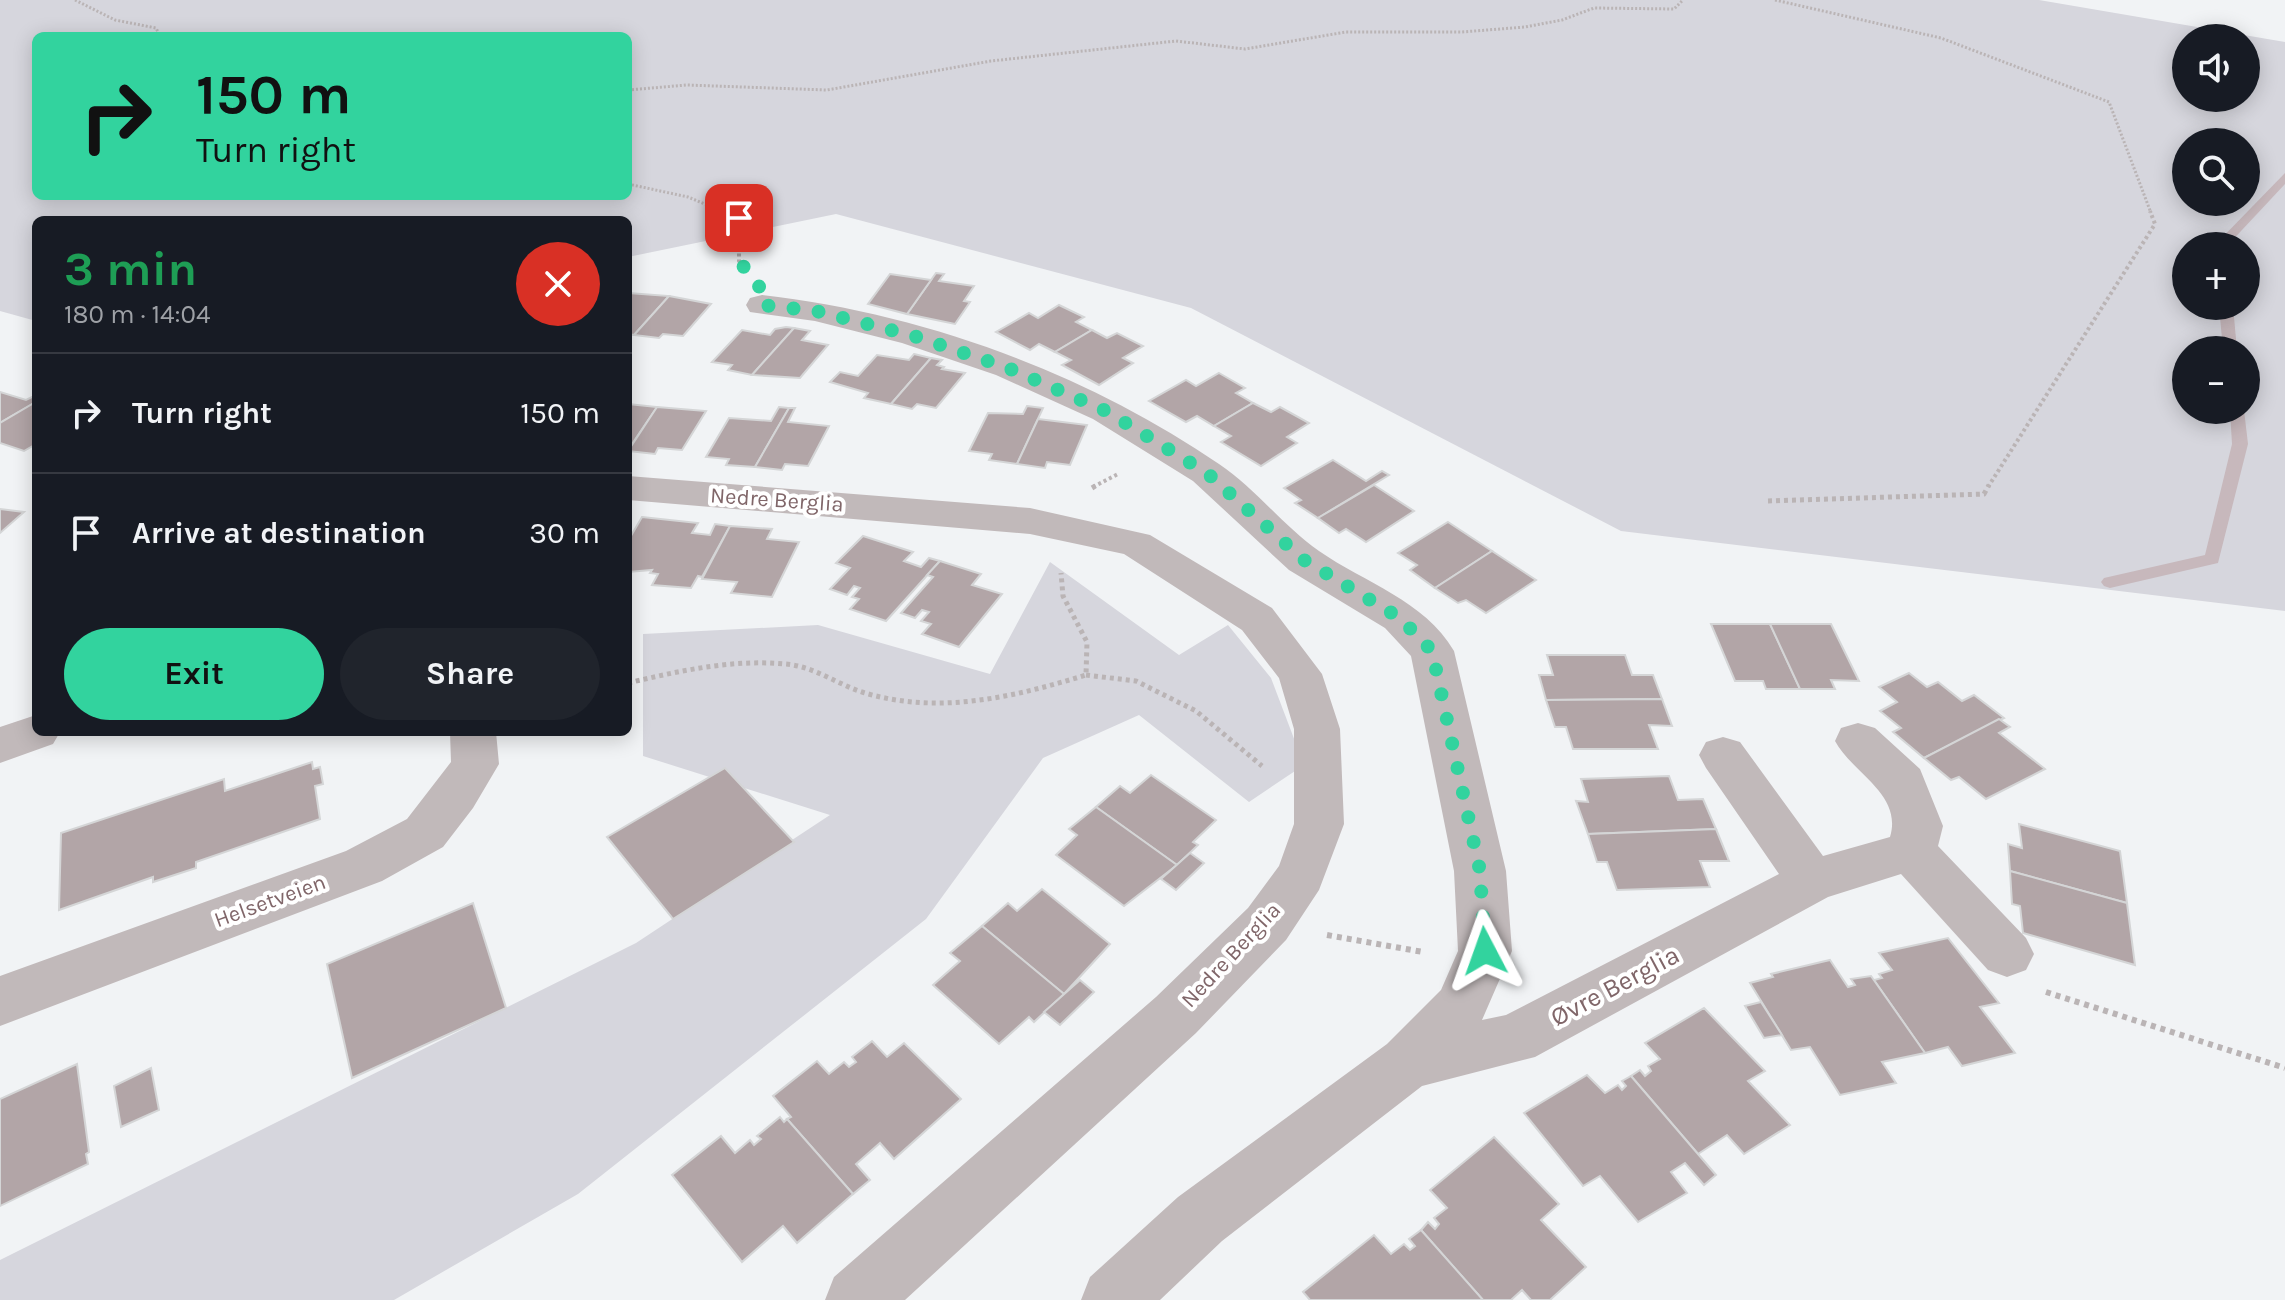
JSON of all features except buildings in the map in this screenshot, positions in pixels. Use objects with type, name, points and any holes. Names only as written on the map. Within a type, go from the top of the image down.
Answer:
[{"type":"street","name":"Øvre Berglia","points":[[762,305],[816,311],[914,336],[1008,368],[1106,411],[1207,473],[1304,560],[1400,618],[1432,651],[1480,871],[1485,951],[1461,1007],[1407,1063],[1200,1219],[1113,1300]]},
{"type":"street","name":"Nedre Berglia","points":[[632,488],[1044,523],[1136,544],[1194,577],[1257,619],[1300,674],[1317,729],[1319,824],[1301,875],[1267,924],[1176,1015],[857,1300]]},
{"type":"street","points":[[0,745],[32,734]]},
{"type":"street","name":"Helsetveien","points":[[0,1001],[364,866],[425,833],[456,795],[475,764],[473,736]]},
{"type":"street","points":[[1858,741],[1903,782],[1918,826],[1911,851],[2007,954]]},
{"type":"street","points":[[1723,755],[1812,881]]},
{"type":"street","name":"Øvre Berglia","points":[[1407,1063],[1515,1039],[1812,881],[1911,851]]},
{"type":"path","points":[[75,0],[115,20],[156,28],[158,32]]},
{"type":"path","points":[[632,90],[687,85],[827,90],[991,61],[1127,46],[1176,41],[1245,49],[1346,32],[1462,32],[1525,27],[1562,20],[1594,8],[1674,9],[1683,0]]},
{"type":"path","points":[[1768,501],[1984,494],[2155,224],[2109,102],[1941,38],[1775,0]]},
{"type":"path","points":[[632,185],[688,197],[739,218],[739,261],[759,286],[762,305]]},
{"type":"path","points":[[1086,675],[1087,642],[1063,596],[1044,523],[1169,447]]},
{"type":"path","points":[[632,682],[734,665],[788,664],[867,693],[928,703],[986,702],[1086,675],[1136,681],[1196,711],[1279,780],[1319,824]]},
{"type":"path","points":[[1267,924],[1481,963]]},
{"type":"path","points":[[2041,991],[2285,1068]]},
{"type":"shaded area","points":[[0,0],[2039,0],[2180,24],[2172,24],[2172,112],[2260,112],[2260,38],[2285,42],[2285,611],[1621,531],[1191,308],[836,214],[632,256],[632,216],[32,216],[32,320],[0,311]]},
{"type":"shaded area","points":[[1050,562],[1179,655],[1228,625],[1271,678],[1304,765],[1249,802],[1139,715],[1043,758],[926,919],[578,1194],[394,1300],[0,1300],[0,1260],[636,943],[830,815],[643,756],[643,634],[818,625],[990,674]]},
{"type":"waterway","points":[[2233,232],[2285,177]]},
{"type":"waterway","points":[[2227,320],[2229,336]]},
{"type":"waterway","points":[[2110,582],[2212,559],[2240,444],[2238,424]]},
{"type":"route","points":[[739,218],[739,261],[759,286],[762,305],[816,311],[914,336],[1008,368],[1106,411],[1207,473],[1304,560],[1400,618],[1432,651],[1480,871],[1485,951]]}]
